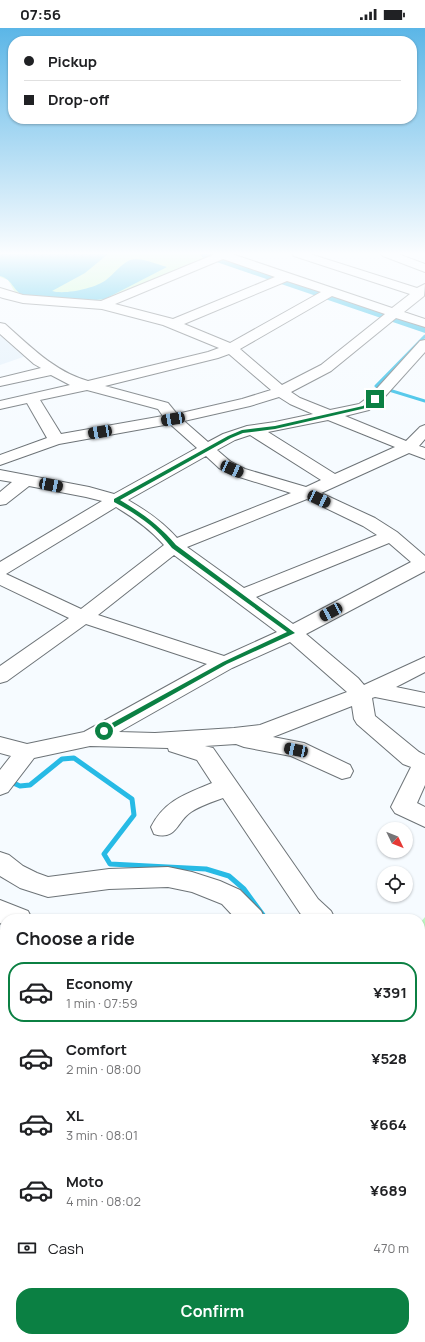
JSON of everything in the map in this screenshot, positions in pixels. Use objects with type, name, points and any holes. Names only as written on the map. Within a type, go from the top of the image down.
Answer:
[{"type":"street","points":[[144,315],[173,324],[231,348],[282,392],[295,401],[425,454]]},
{"type":"street","points":[[173,324],[194,315]]},
{"type":"street","points":[[0,405],[31,397],[90,386],[214,355],[231,348],[290,315]]},
{"type":"street","points":[[0,460],[56,440],[173,419],[245,403],[282,392],[326,368],[391,316],[425,323]]},
{"type":"street","points":[[0,327],[39,361],[72,380],[163,406],[173,419],[224,466],[307,493],[369,522],[390,536],[424,563],[292,633],[225,663],[90,738]]},
{"type":"street","points":[[0,570],[116,500],[230,437],[252,429],[275,427],[364,407],[384,389],[425,344]]},
{"type":"street","points":[[0,382],[54,370]]},
{"type":"street","points":[[31,397],[56,440]]},
{"type":"street","points":[[252,429],[332,480]]},
{"type":"street","points":[[0,676],[83,617],[174,546],[307,493],[332,480],[409,448],[425,430]]},
{"type":"street","points":[[0,475],[88,492],[116,500],[142,515],[162,532],[174,546],[292,633],[351,682],[366,692],[425,700]]},
{"type":"street","points":[[0,500],[26,480]]},
{"type":"street","points":[[242,596],[390,536]]},
{"type":"street","points":[[0,578],[83,617],[225,663]]},
{"type":"street","points":[[0,745],[27,752],[90,738],[163,741],[234,736],[263,732],[366,692],[425,664]]},
{"type":"street","points":[[366,692],[365,719],[411,758],[424,764],[403,807],[425,818]]},
{"type":"street","points":[[234,736],[296,750],[342,771]]},
{"type":"street","points":[[163,741],[205,754],[309,906],[317,914]]},
{"type":"street","points":[[0,786],[27,752]]},
{"type":"street","points":[[163,827],[182,806],[227,786]]},
{"type":"street","points":[[0,862],[14,873],[29,881],[48,887],[108,879],[168,877],[192,882],[211,888],[231,897],[247,914]]},
{"type":"shaded area","points":[[0,333],[26,356],[0,365]]},
{"type":"waterway","points":[[388,315],[425,328]]},
{"type":"waterway","points":[[425,336],[376,386],[425,401]]},
{"type":"waterway","points":[[0,777],[20,786],[30,785],[62,759],[74,758],[132,799],[134,815],[104,854],[110,864],[206,869],[229,876],[244,889],[262,914]]},
{"type":"route","points":[[104,731],[225,663],[292,633],[174,546],[162,532],[142,515],[116,500],[242,431],[275,427],[329,416],[364,407],[375,399]]}]
